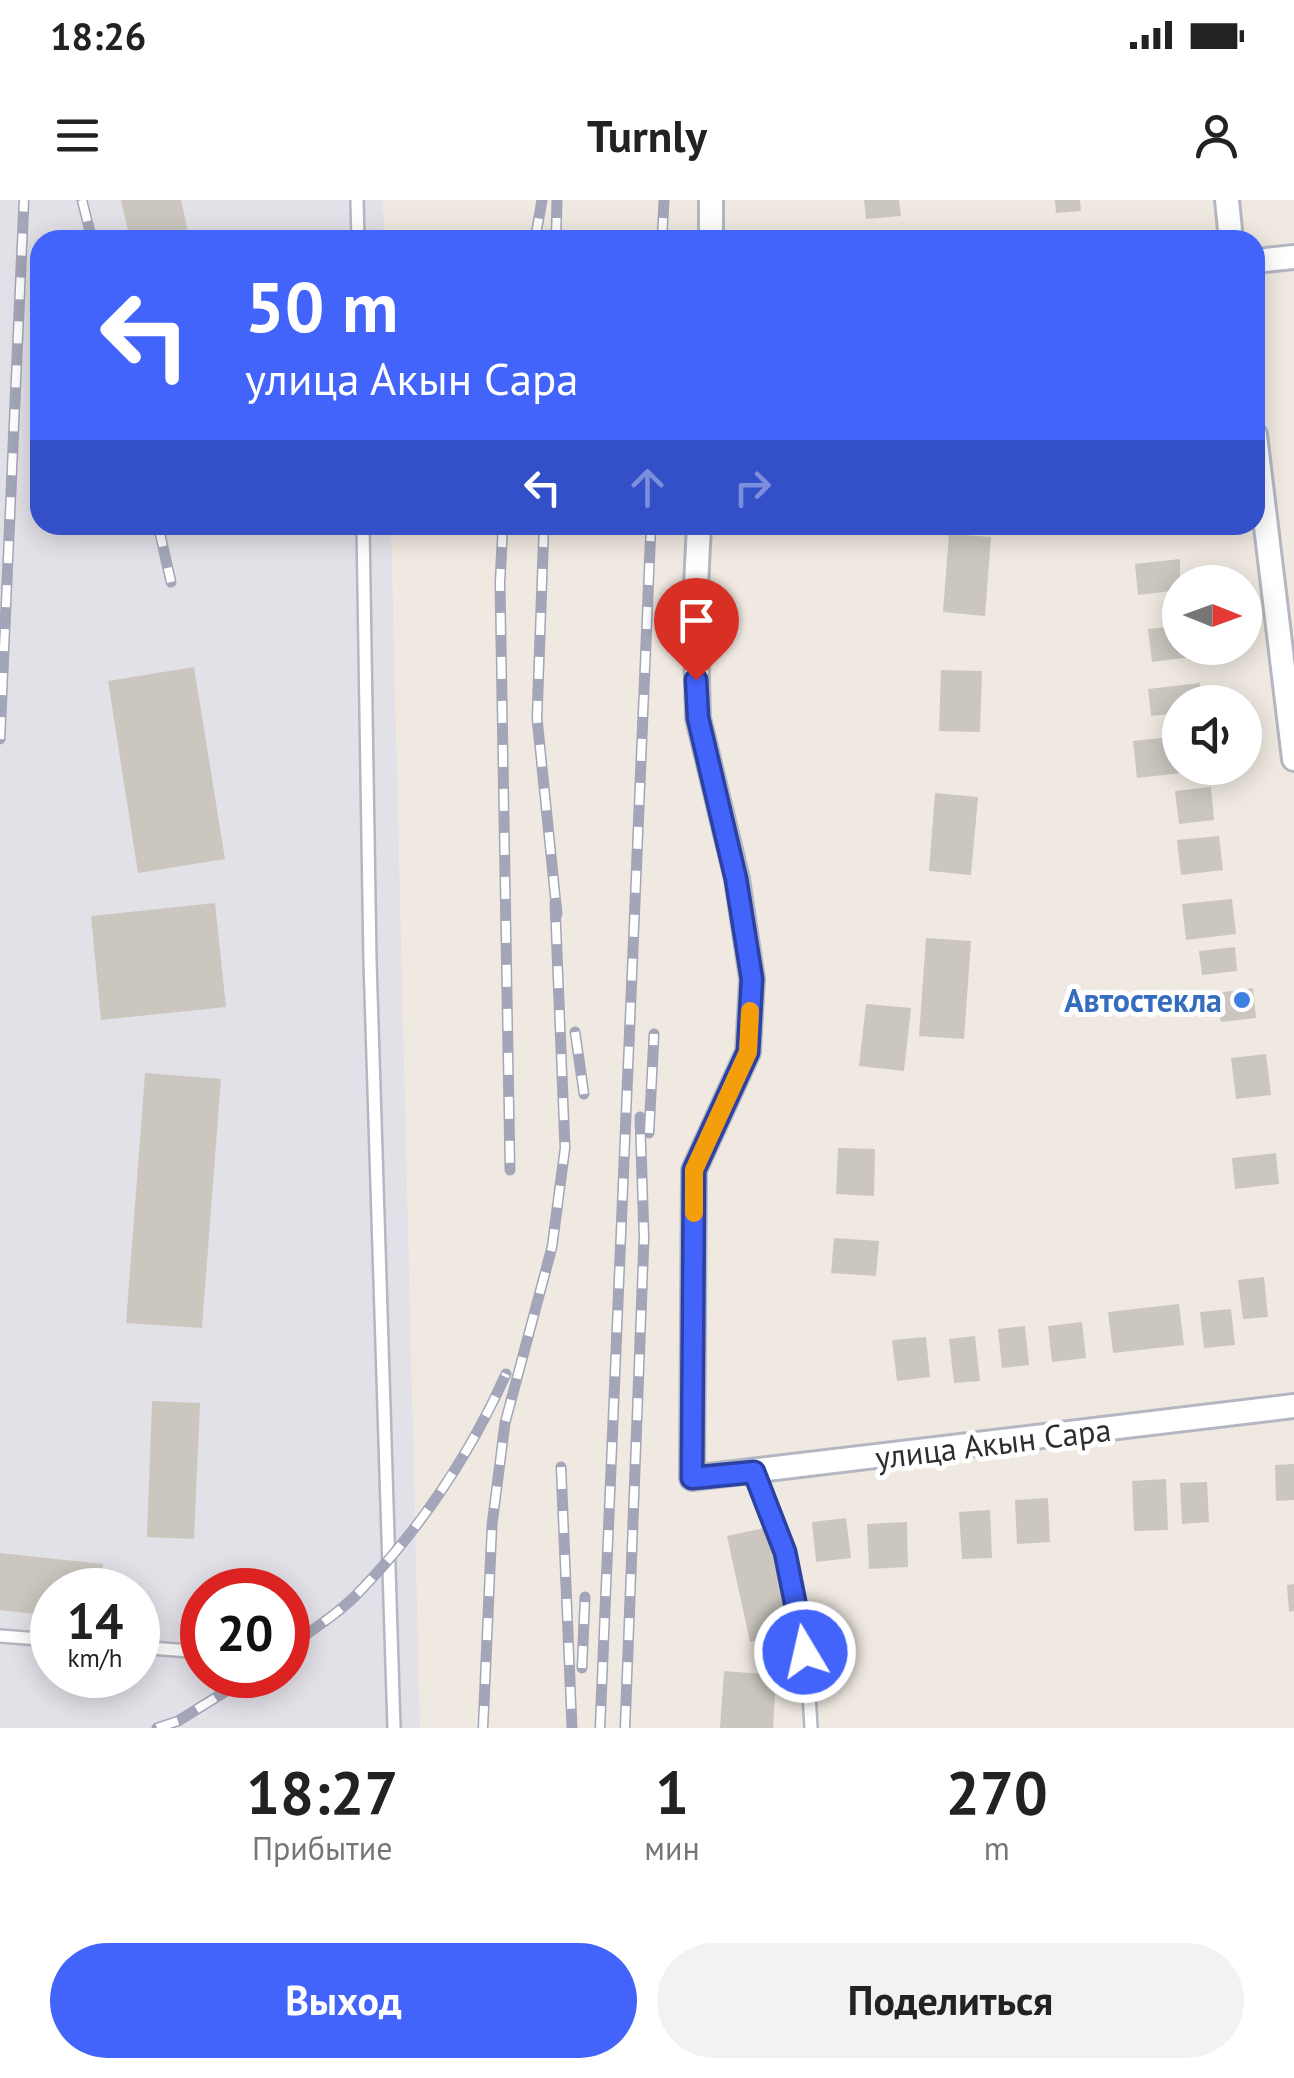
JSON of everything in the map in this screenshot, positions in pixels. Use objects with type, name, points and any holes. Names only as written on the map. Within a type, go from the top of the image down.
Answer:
[{"type":"street","points":[[711,200],[711,230]]},
{"type":"street","points":[[1226,200],[1230,230]]},
{"type":"street","points":[[1265,260],[1294,257]]},
{"type":"street","points":[[1265,519],[1294,760]]},
{"type":"street","name":"улица Акын Сара","points":[[698,535],[694,606],[698,718],[736,879],[752,979],[748,1052],[694,1170],[692,1478],[1294,1406]]},
{"type":"lane","points":[[357,200],[358,230]]},
{"type":"lane","points":[[363,535],[372,1001],[394,1728]]},
{"type":"lane","points":[[754,1472],[785,1552],[794,1590],[803,1631],[811,1728]]},
{"type":"lane","points":[[0,1636],[30,1638]]},
{"type":"shaded area","points":[[0,200],[383,200],[384,230],[30,230],[30,535],[391,535],[420,1728],[0,1728]]},
{"type":"building","points":[[121,200],[181,200],[188,230],[128,230]]},
{"type":"building","points":[[864,200],[899,200],[901,216],[866,219]]},
{"type":"building","points":[[1055,200],[1080,200],[1081,211],[1056,213]]},
{"type":"building","points":[[949,535],[991,537],[985,616],[943,612]]},
{"type":"building","points":[[1180,559],[1180,565],[1162,565],[1162,592],[1138,595],[1135,564]]},
{"type":"building","points":[[1162,628],[1162,661],[1152,662],[1148,629]]},
{"type":"building","points":[[194,667],[225,859],[138,873],[108,681]]},
{"type":"building","points":[[941,670],[982,671],[980,732],[939,731]]},
{"type":"building","points":[[1162,687],[1162,715],[1151,716],[1148,689]]},
{"type":"building","points":[[1162,738],[1162,775],[1137,778],[1133,741]]},
{"type":"building","points":[[1211,787],[1214,820],[1179,824],[1175,791]]},
{"type":"building","points":[[935,793],[978,797],[971,875],[929,871]]},
{"type":"building","points":[[1219,836],[1223,870],[1181,875],[1177,840]]},
{"type":"building","points":[[1232,899],[1236,934],[1186,940],[1182,904]]},
{"type":"building","points":[[215,903],[226,1007],[101,1020],[91,916]]},
{"type":"building","points":[[926,938],[971,941],[964,1039],[919,1036]]},
{"type":"building","points":[[1235,947],[1237,971],[1202,975],[1199,951]]},
{"type":"building","points":[[1253,988],[1256,1018],[1221,1022],[1217,993]]},
{"type":"building","points":[[866,1004],[911,1008],[904,1071],[859,1066]]},
{"type":"building","points":[[1266,1054],[1271,1095],[1236,1099],[1231,1058]]},
{"type":"building","points":[[145,1073],[221,1079],[202,1328],[126,1323]]},
{"type":"building","points":[[838,1148],[875,1149],[874,1196],[836,1194]]},
{"type":"building","points":[[1276,1153],[1279,1184],[1235,1189],[1232,1158]]},
{"type":"building","points":[[834,1238],[879,1241],[876,1276],[831,1273]]},
{"type":"building","points":[[1264,1277],[1268,1317],[1243,1319],[1238,1280]]},
{"type":"building","points":[[1179,1304],[1184,1345],[1113,1353],[1108,1312]]},
{"type":"building","points":[[1231,1309],[1235,1345],[1204,1348],[1200,1312]]},
{"type":"building","points":[[1082,1322],[1086,1358],[1052,1362],[1048,1326]]},
{"type":"building","points":[[1025,1326],[1029,1365],[1002,1368],[998,1329]]},
{"type":"building","points":[[975,1336],[980,1381],[954,1383],[949,1339]]},
{"type":"building","points":[[926,1337],[930,1377],[897,1381],[892,1340]]},
{"type":"building","points":[[152,1401],[200,1403],[194,1539],[147,1537]]},
{"type":"building","points":[[1294,1464],[1294,1500],[1276,1501],[1275,1465]]},
{"type":"building","points":[[1166,1479],[1168,1530],[1134,1531],[1132,1481]]},
{"type":"building","points":[[1207,1482],[1209,1522],[1182,1524],[1180,1483]]},
{"type":"building","points":[[1048,1498],[1050,1542],[1017,1544],[1015,1500]]},
{"type":"building","points":[[990,1510],[992,1558],[962,1559],[959,1512]]},
{"type":"building","points":[[846,1518],[851,1558],[816,1562],[812,1522]]},
{"type":"building","points":[[907,1522],[908,1567],[869,1569],[867,1524]]},
{"type":"building","points":[[769,1527],[792,1633],[750,1642],[727,1536]]},
{"type":"building","points":[[0,1553],[103,1564],[103,1568],[30,1568],[30,1613],[0,1610]]},
{"type":"building","points":[[1294,1584],[1294,1611],[1289,1612],[1287,1585]]},
{"type":"building","points":[[724,1671],[776,1675],[773,1728],[720,1728]]},
{"type":"railway","points":[[0,739],[24,200]]},
{"type":"railway","points":[[82,200],[90,230]]},
{"type":"railway","points":[[537,230],[542,200]]},
{"type":"railway","points":[[556,230],[557,200]]},
{"type":"railway","points":[[662,230],[664,200]]},
{"type":"railway","points":[[160,535],[171,582]]},
{"type":"railway","points":[[502,535],[500,582],[510,1170]]},
{"type":"railway","points":[[544,535],[537,718],[557,914]]},
{"type":"railway","points":[[600,1728],[651,535]]},
{"type":"railway","points":[[483,1728],[492,1525],[505,1423],[552,1247],[565,1148],[555,903]]},
{"type":"railway","points":[[575,1032],[584,1094]]},
{"type":"railway","points":[[649,1133],[654,1034]]},
{"type":"railway","points":[[625,1728],[644,1238],[640,1117]]},
{"type":"railway","points":[[310,1632],[352,1599],[424,1516],[477,1433],[506,1374]]},
{"type":"railway","points":[[561,1467],[572,1728]]},
{"type":"railway","points":[[582,1668],[585,1597]]},
{"type":"railway","points":[[157,1728],[178,1721],[215,1698]]},
{"type":"slow traffic","points":[[694,1213],[694,1170],[748,1052],[750,1011]]},
{"type":"place","name":"Автостекла","points":[[1242,1000]]},
{"type":"route","points":[[696,680],[698,718],[736,879],[752,979],[748,1052],[694,1170],[692,1478],[754,1472],[785,1552],[805,1652]]}]
